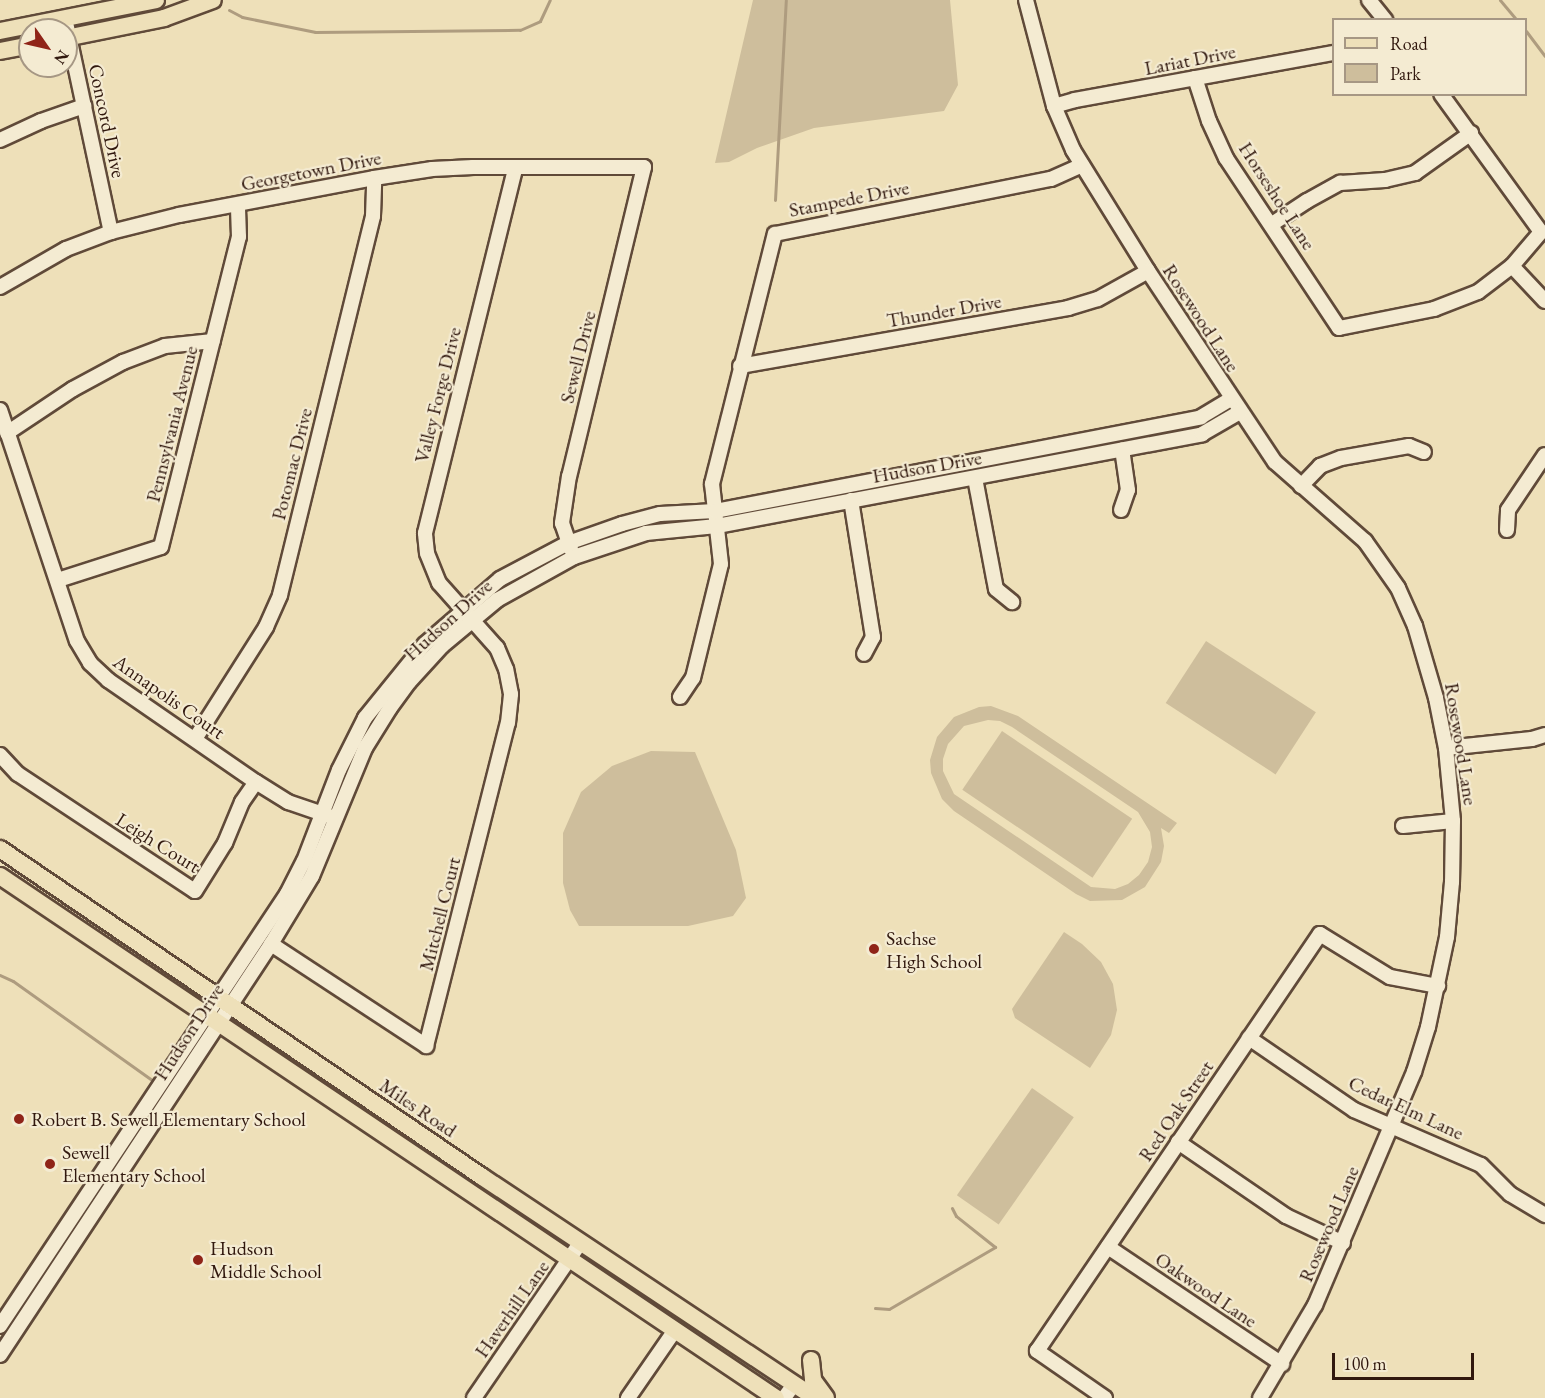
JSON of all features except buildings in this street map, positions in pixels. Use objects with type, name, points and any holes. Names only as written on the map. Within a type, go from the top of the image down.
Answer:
[{"type":"main road","points":[[65,18],[156,0]]},
{"type":"main road","points":[[78,36],[164,18],[213,0]]},
{"type":"main road","points":[[0,31],[18,27]]},
{"type":"main road","points":[[0,51],[18,47]]},
{"type":"main road","name":"Miles Road","points":[[0,849],[815,1398]]},
{"type":"main road","points":[[0,876],[776,1398]]},
{"type":"main road","points":[[365,1123],[377,1105]]},
{"type":"main road","points":[[811,1360],[813,1380],[826,1398]]},
{"type":"street","name":"Rosewood Lane","points":[[1026,0],[1054,106],[1082,165],[1148,271],[1275,462],[1365,541],[1398,588],[1415,626],[1436,698],[1446,748],[1453,821],[1452,882],[1438,986],[1414,1072],[1315,1305],[1260,1398]]},
{"type":"street","points":[[1369,0],[1382,18]]},
{"type":"street","name":"Lariat Drive","points":[[1054,106],[1075,100],[1332,53]]},
{"type":"street","name":"Concord Drive","points":[[77,78],[111,232]]},
{"type":"street","name":"Horseshoe Lane","points":[[1195,78],[1209,121],[1226,158],[1339,328],[1434,309],[1478,292],[1512,266]]},
{"type":"street","points":[[1442,96],[1541,232],[1512,266],[1545,301]]},
{"type":"street","points":[[0,140],[41,121],[84,106]]},
{"type":"street","points":[[1272,224],[1306,201],[1340,183],[1385,180],[1415,172],[1470,134]]},
{"type":"street","name":"Stampede Drive","points":[[680,697],[693,678],[721,564],[712,484],[775,234],[1052,179],[1082,165]]},
{"type":"street","name":"Georgetown Drive","points":[[0,287],[66,249],[111,232],[178,215],[374,178],[432,169],[644,167]]},
{"type":"street","name":"Sewell Drive","points":[[574,557],[562,523],[569,476],[644,167]]},
{"type":"street","name":"Valley Forge Drive","points":[[467,614],[439,583],[427,553],[425,533],[515,168]]},
{"type":"street","name":"Potomac Drive","points":[[195,739],[266,627],[280,596],[373,216],[374,178]]},
{"type":"street","name":"Pennsylvania Avenue","points":[[58,580],[161,547],[239,237],[238,205]]},
{"type":"street","name":"Thunder Drive","points":[[740,366],[1068,308],[1098,299],[1148,271]]},
{"type":"street","points":[[8,433],[73,389],[123,362],[165,346],[213,341]]},
{"type":"street","name":"Hudson Drive","points":[[224,1000],[271,944],[312,876],[365,748],[390,708],[467,614],[500,579],[568,543],[622,524],[660,514],[715,511],[1202,417],[1231,399]]},
{"type":"street","name":"Annapolis Court","points":[[0,410],[77,641],[90,663],[108,680],[256,782],[288,802],[336,818]]},
{"type":"street","name":"Hudson Drive","points":[[0,1355],[213,1019],[287,894],[304,861],[321,814],[365,718],[425,644],[467,614],[524,582],[574,557],[646,533],[717,526],[1202,434],[1240,412]]},
{"type":"street","points":[[1301,486],[1320,466],[1341,458],[1409,446],[1425,452]]},
{"type":"street","points":[[1121,510],[1128,490],[1122,449]]},
{"type":"street","points":[[1507,530],[1508,510],[1545,455]]},
{"type":"street","points":[[975,478],[996,589],[1012,602]]},
{"type":"street","points":[[851,500],[873,637],[864,654]]},
{"type":"street","name":"Mitchell Court","points":[[271,944],[426,1046],[508,723],[511,693],[506,669],[497,648],[467,614]]},
{"type":"street","points":[[1446,748],[1532,739],[1545,735]]},
{"type":"street","name":"Leigh Court","points":[[0,755],[18,774],[195,891],[225,843],[243,802],[256,782]]},
{"type":"street","points":[[1403,826],[1453,821]]},
{"type":"street","name":"Red Oak Street","points":[[1105,1398],[1037,1351],[1320,934],[1389,977],[1438,986]]},
{"type":"street","name":"Hudson Drive","points":[[0,1326],[213,1019]]},
{"type":"street","name":"Cedar Elm Lane","points":[[1249,1038],[1354,1110],[1481,1166],[1510,1194],[1545,1215]]},
{"type":"street","points":[[1178,1142],[1286,1216],[1343,1243]]},
{"type":"street","name":"Haverhill Lane","points":[[474,1398],[581,1242]]},
{"type":"street","name":"Oakwood Lane","points":[[1107,1248],[1282,1364]]},
{"type":"street","points":[[628,1398],[675,1330]]},
{"type":"street","points":[[784,1398],[794,1384]]},
{"type":"green space","points":[[753,0],[950,0],[958,85],[944,111],[814,128],[757,148],[729,162],[715,163]]},
{"type":"green space","points":[[1206,641],[1316,712],[1276,774],[1166,703]]},
{"type":"green space","points":[[991,706],[1018,716],[1177,823],[1169,833],[1161,828],[1164,846],[1161,862],[1145,887],[1122,900],[1090,901],[1076,894],[954,811],[942,799],[931,773],[930,760],[937,737],[954,717],[979,707]],"holes":[[[988,720],[1000,721],[1138,812],[1150,832],[1152,847],[1148,862],[1139,875],[1128,884],[1115,889],[1091,887],[954,794],[943,771],[943,759],[948,744],[964,726]]]},
{"type":"green space","points":[[1002,731],[1132,819],[1092,878],[962,790]]},
{"type":"green space","points":[[651,751],[695,752],[736,850],[746,898],[733,916],[688,926],[579,926],[570,910],[563,883],[563,833],[581,792],[612,766]]},
{"type":"green space","points":[[1064,932],[1082,944],[1101,962],[1113,984],[1117,1010],[1111,1035],[1090,1068],[1015,1018],[1012,1009]]},
{"type":"green space","points":[[1032,1088],[1074,1117],[999,1225],[957,1195]]},
{"type":"waterway","points":[[229,10],[242,17],[315,32],[520,30],[540,21],[550,0]]},
{"type":"waterway","points":[[775,200],[786,0]]},
{"type":"waterway","points":[[1500,0],[1515,18]]},
{"type":"waterway","points":[[1527,32],[1545,56]]},
{"type":"waterway","points":[[0,975],[13,981],[152,1080]]},
{"type":"waterway","points":[[875,1308],[889,1309],[995,1247],[956,1216],[952,1208]]},
{"type":"place","name":"Sachse High School","points":[[874,949]]},
{"type":"place","name":"Robert B. Sewell Elementary School","points":[[19,1119]]},
{"type":"place","name":"Sewell Elementary School","points":[[50,1164]]},
{"type":"place","name":"Hudson Middle School","points":[[198,1260]]}]
